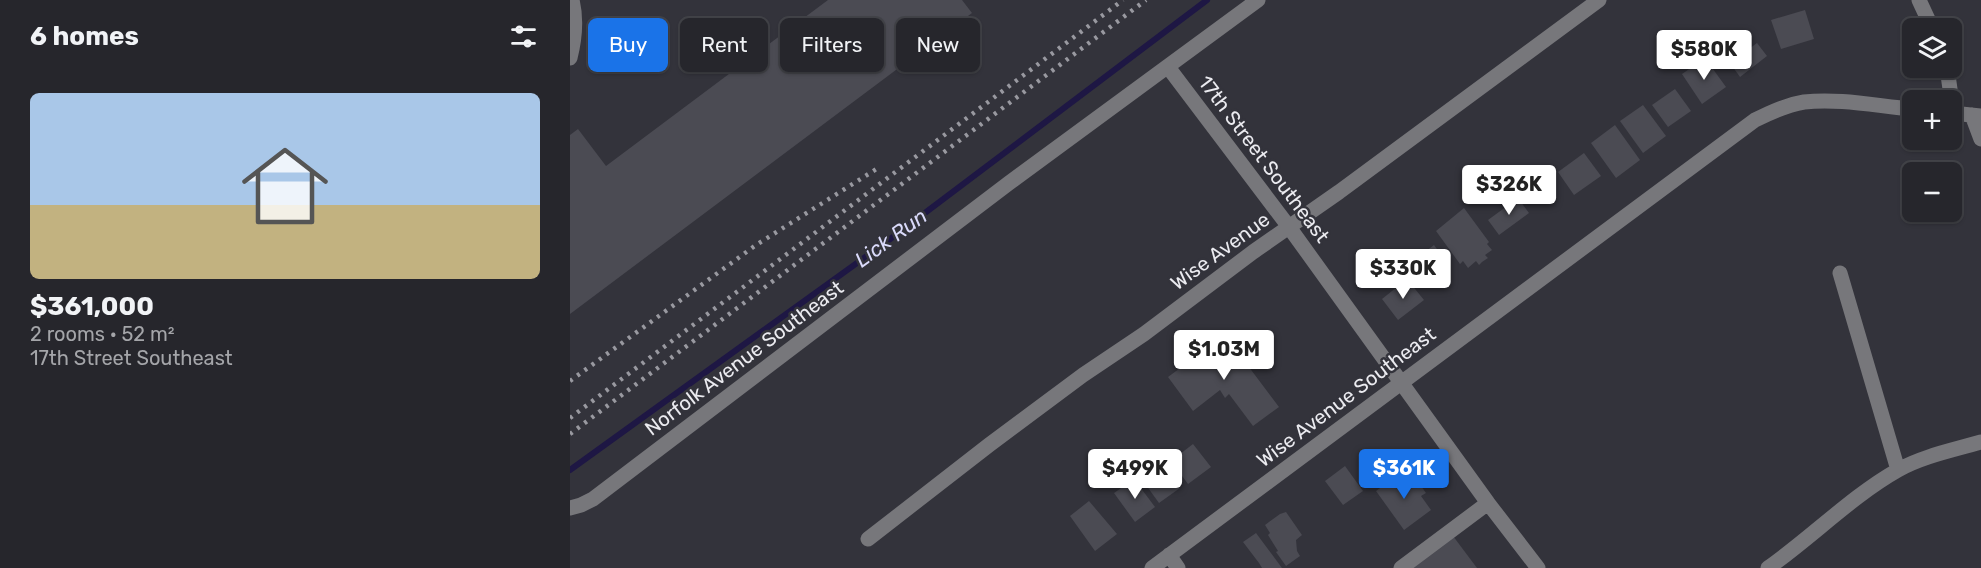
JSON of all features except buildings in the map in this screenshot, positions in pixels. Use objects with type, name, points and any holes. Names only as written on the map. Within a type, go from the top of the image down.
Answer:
[{"type":"street","points":[[570,58],[575,38],[575,15],[572,0]]},
{"type":"street","name":"Norfolk Avenue Southeast","points":[[570,508],[593,499],[1009,183],[1258,0]]},
{"type":"street","name":"Wise Avenue","points":[[868,539],[1083,375],[1144,334],[1599,0]]},
{"type":"street","points":[[1919,0],[1927,18]]},
{"type":"street","name":"17th Street Southeast","points":[[1168,67],[1289,227],[1488,503],[1538,568]]},
{"type":"street","name":"Wise Avenue Southeast","points":[[1152,568],[1173,562],[1401,382],[1755,120],[1778,109],[1803,102],[1828,101],[1902,108]]},
{"type":"street","points":[[1962,114],[1977,115],[1981,139]]},
{"type":"street","points":[[1840,273],[1898,470]]},
{"type":"street","points":[[1768,568],[1898,470],[1913,463],[1981,442]]},
{"type":"street","points":[[1401,568],[1488,503]]},
{"type":"waterway","name":"Lick Run","points":[[570,470],[893,237],[1207,0]]},
{"type":"railway","points":[[570,418],[1123,0]]},
{"type":"railway","points":[[570,434],[1146,0]]},
{"type":"railway","points":[[570,381],[756,245],[878,168]]}]
